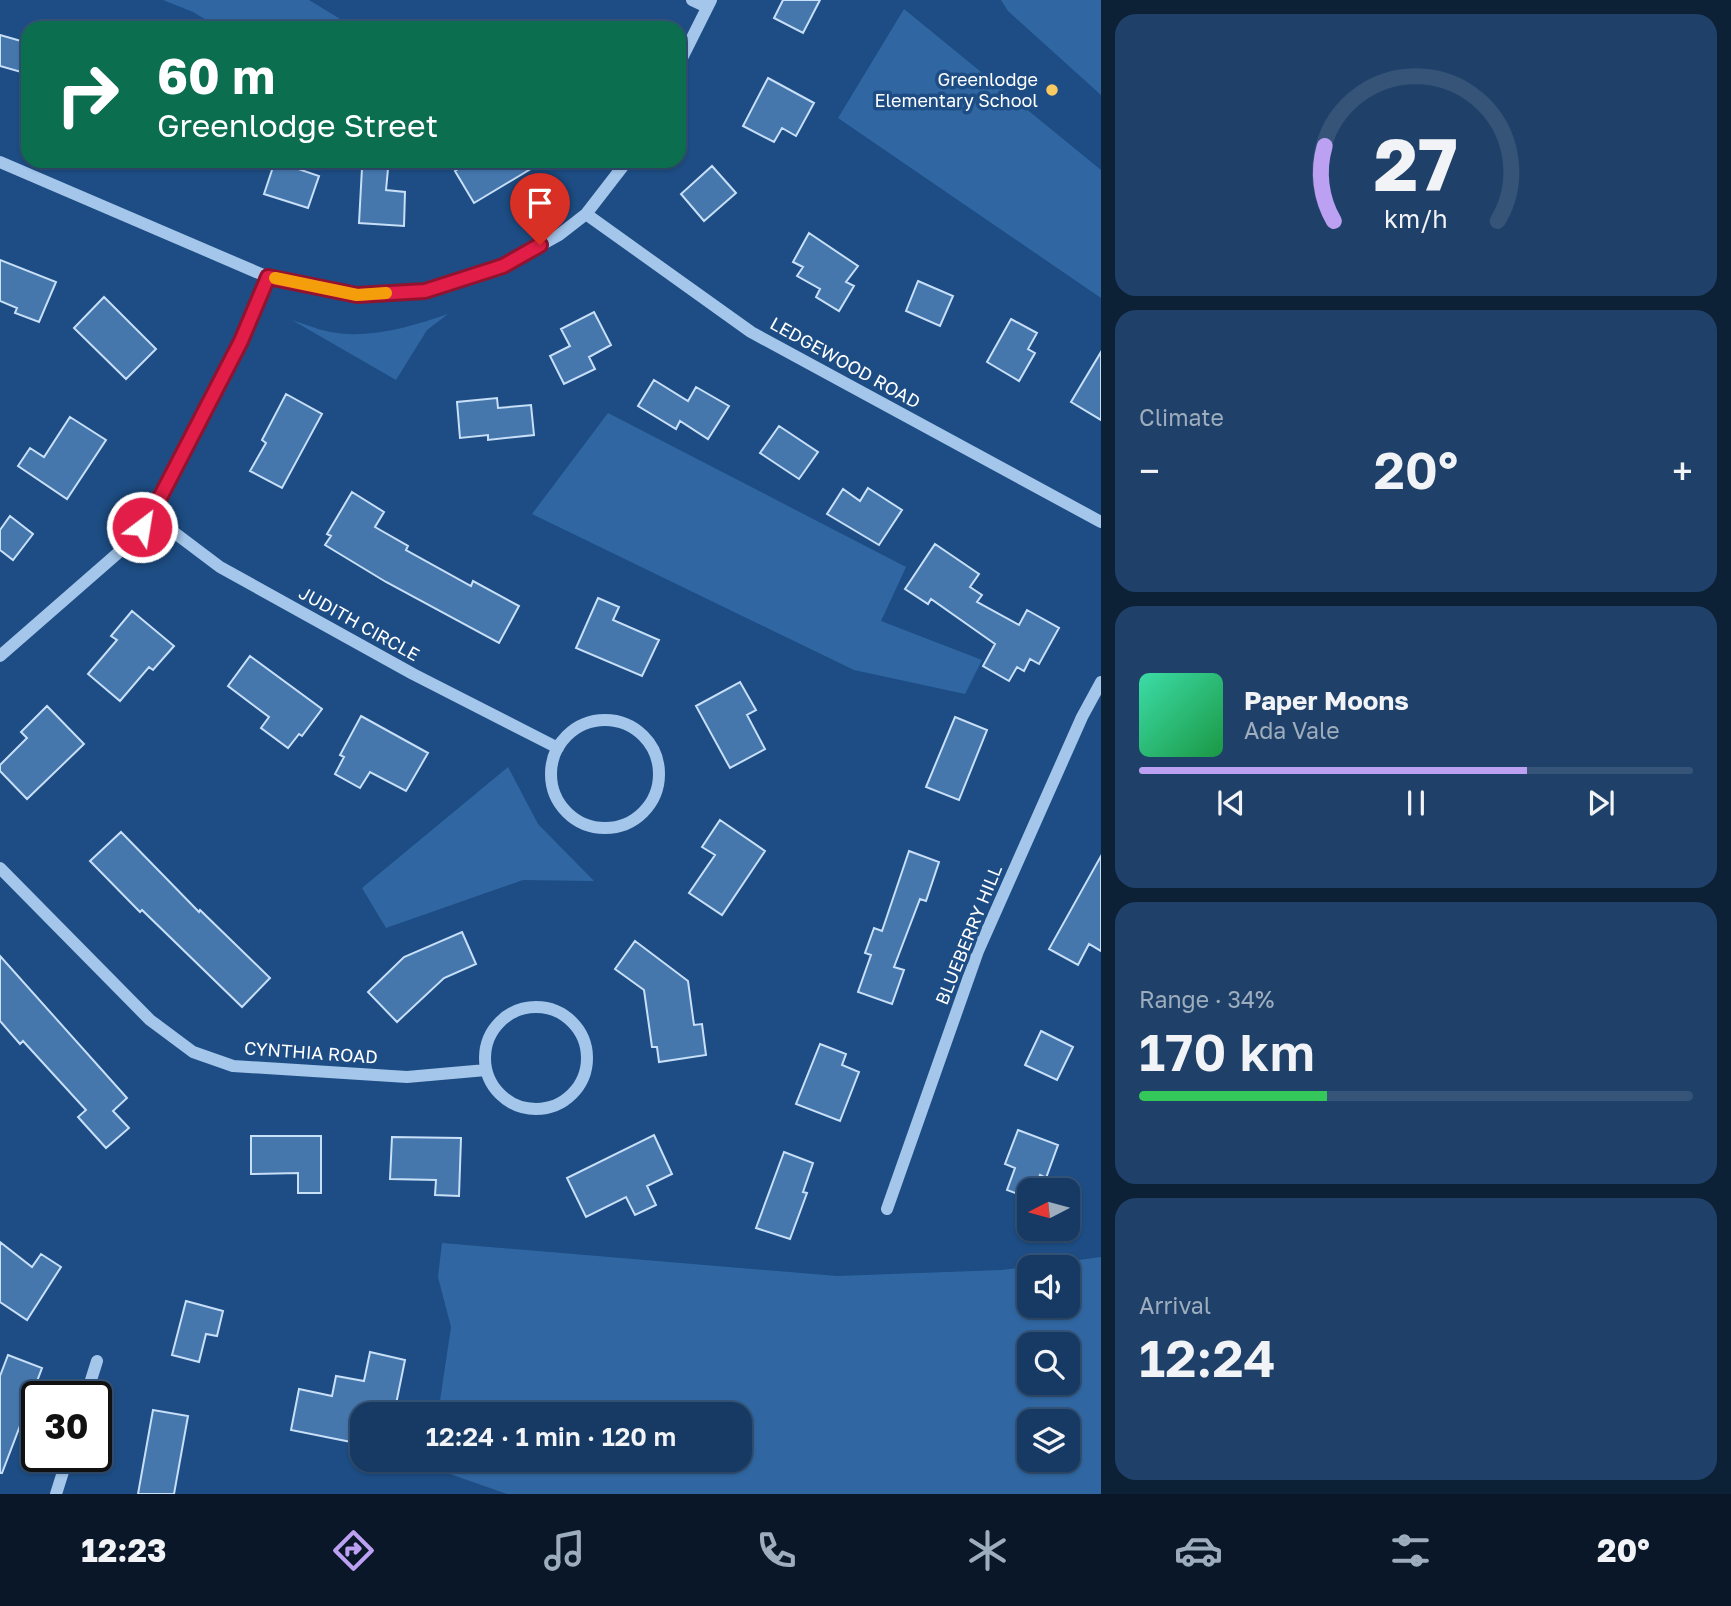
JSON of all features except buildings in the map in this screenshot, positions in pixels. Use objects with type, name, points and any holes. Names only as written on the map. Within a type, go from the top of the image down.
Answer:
[{"type":"street","points":[[686,50],[709,4],[692,0]]},
{"type":"street","points":[[0,162],[268,277],[357,295],[425,291],[503,266],[559,235],[586,214],[622,168]]},
{"type":"street","name":"LEDGEWOOD ROAD","points":[[586,214],[751,332],[1101,522]]},
{"type":"street","points":[[0,656],[134,539],[151,515],[241,341],[268,277]]},
{"type":"street","name":"JUDITH CIRCLE","points":[[151,515],[220,566],[414,674],[558,748]]},
{"type":"street","name":"BLUEBERRY HILL","points":[[887,1209],[978,951],[1082,717],[1101,682]]},
{"type":"street","points":[[599,720],[616,721],[632,727],[645,738],[655,752],[659,769],[657,787],[651,802],[640,816],[610,828],[593,827],[578,821],[565,810],[556,796],[552,764],[558,748],[568,735],[583,725],[599,720]]},
{"type":"street","name":"CYNTHIA ROAD","points":[[0,868],[150,1020],[192,1052],[233,1066],[393,1076],[486,1070]]},
{"type":"street","points":[[534,1006],[552,1009],[568,1018],[580,1032],[586,1050],[586,1068],[580,1084],[569,1097],[554,1106],[537,1110],[520,1107],[504,1099],[493,1086],[486,1070],[485,1052],[490,1034],[501,1020],[517,1010],[534,1006]]},
{"type":"street","points":[[91,1381],[97,1362]]},
{"type":"street","points":[[56,1494],[63,1472]]},
{"type":"shaded area","points":[[163,0],[309,0],[344,21],[208,21]]},
{"type":"shaded area","points":[[1001,0],[1101,0],[1101,95],[1008,11]]},
{"type":"shaded area","points":[[904,9],[1101,170],[1101,298],[838,118]]},
{"type":"shaded area","points":[[448,314],[427,330],[396,380],[292,320],[332,332],[359,334],[398,329]]},
{"type":"shaded area","points":[[608,413],[906,567],[881,621],[982,660],[965,694],[854,670],[532,514]]},
{"type":"shaded area","points":[[508,767],[538,824],[594,881],[523,880],[386,928],[362,888]]},
{"type":"shaded area","points":[[442,1243],[837,1276],[1017,1268],[1017,1318],[1080,1318],[1080,1260],[1101,1257],[1101,1494],[507,1494],[444,1472],[752,1472],[752,1402],[440,1402],[451,1327],[438,1277]]},
{"type":"slow traffic","points":[[275,278],[357,295],[386,293]]},
{"type":"place","name":"Greenlodge Elementary School","points":[[1052,90]]},
{"type":"route","points":[[142,527],[151,515],[241,341],[268,277],[357,295],[425,291],[503,266],[540,245]]}]
